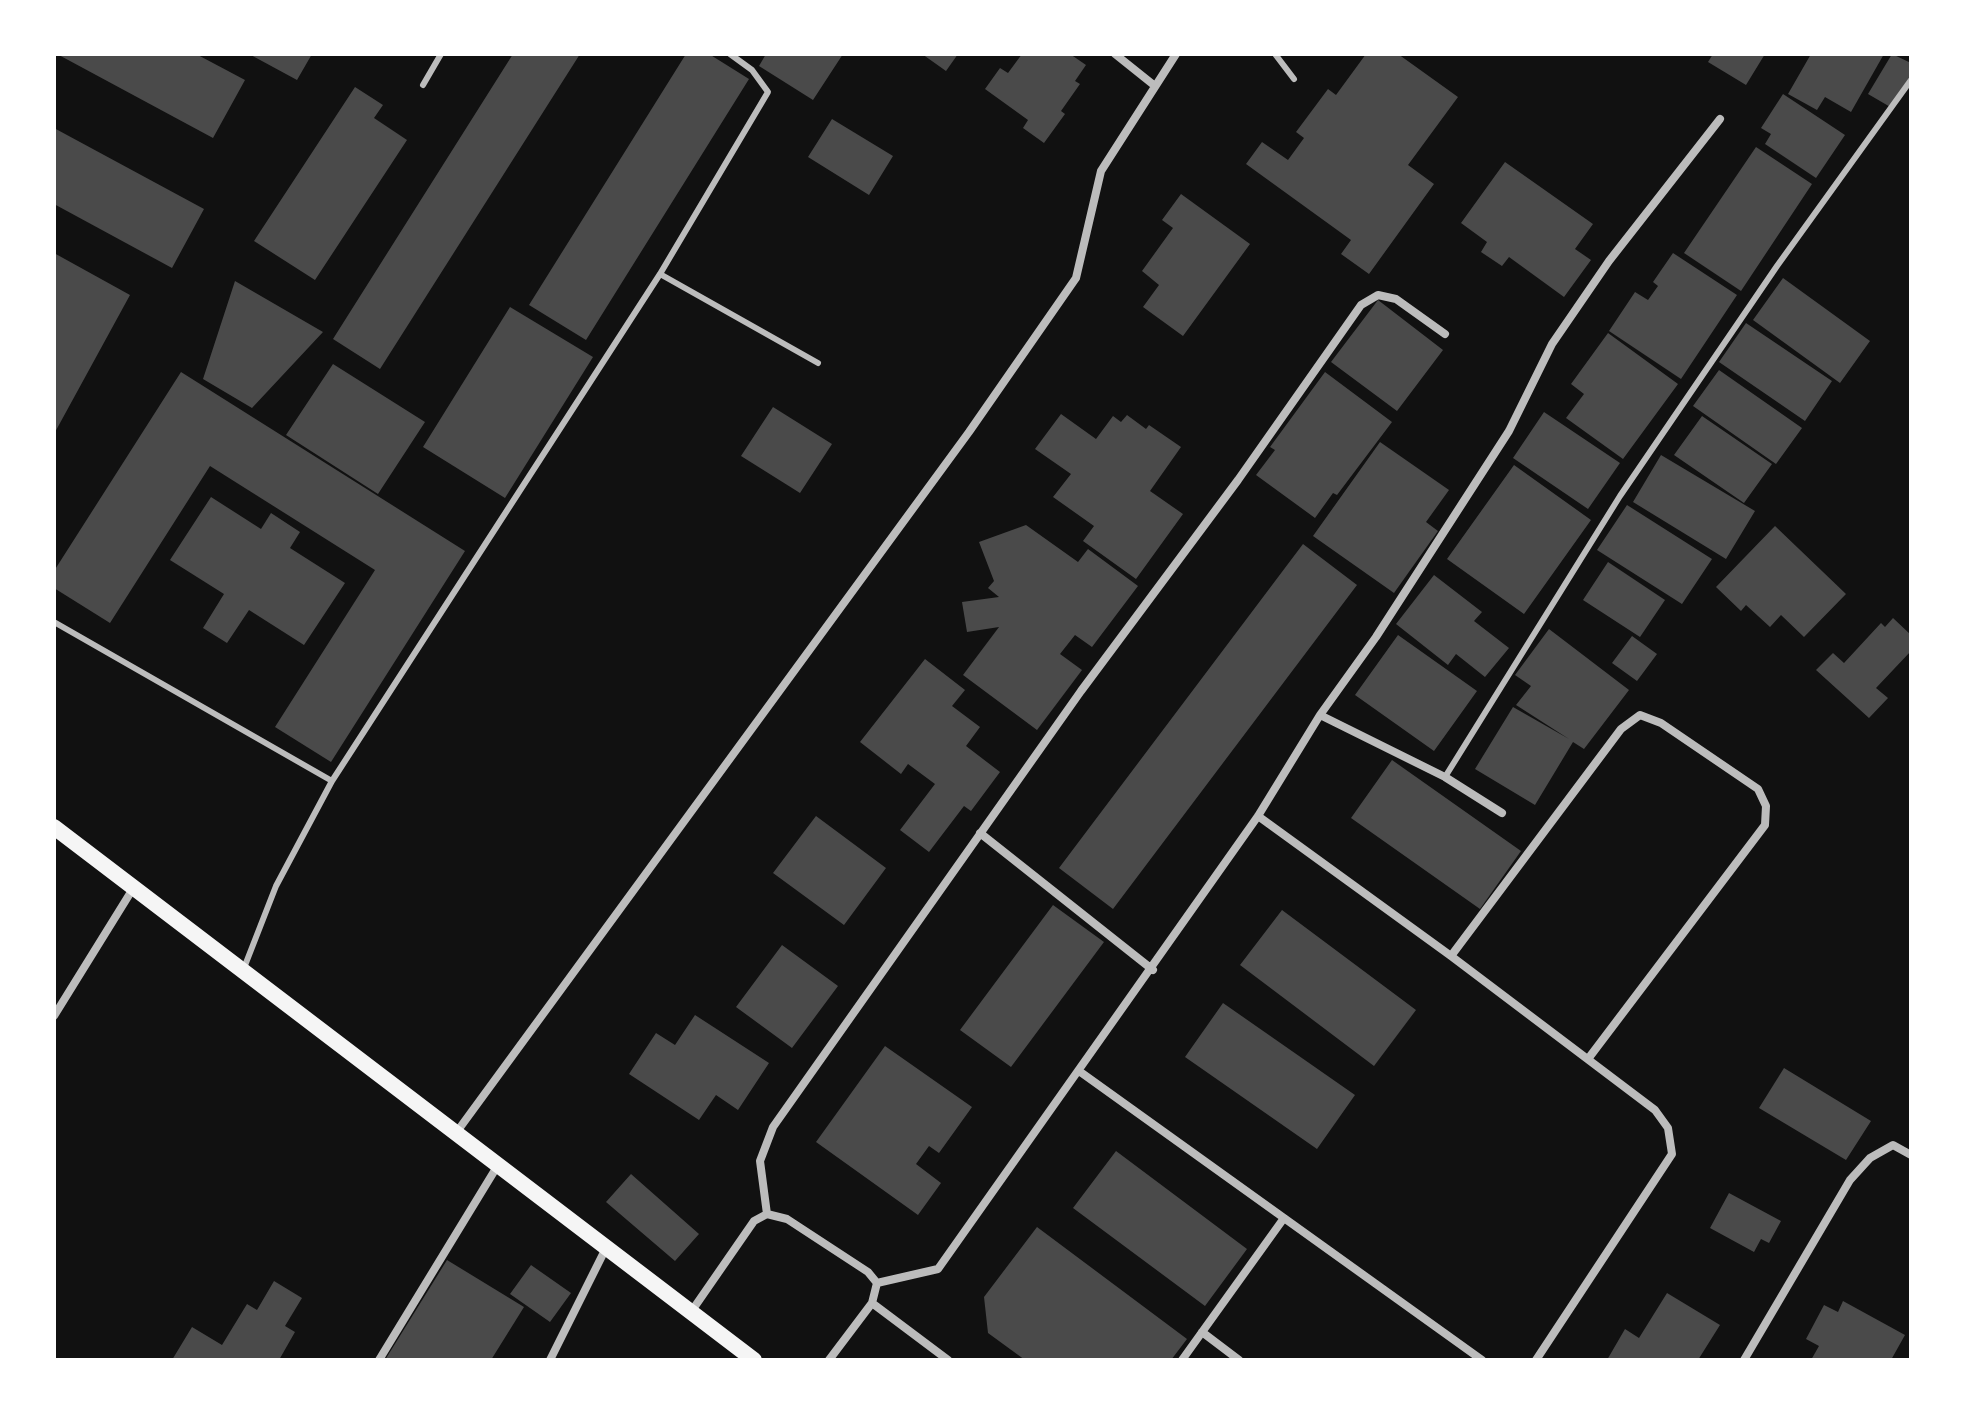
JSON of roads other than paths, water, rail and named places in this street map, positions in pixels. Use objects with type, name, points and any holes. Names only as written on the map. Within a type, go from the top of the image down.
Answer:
[{"type":"main road","points":[[54,827],[244,968],[754,1360]]},
{"type":"street","points":[[1115,54],[1155,86]]},
{"type":"street","points":[[456,1133],[969,432],[1076,278],[1101,171],[1176,54]]},
{"type":"street","points":[[877,1283],[938,1269],[1153,970],[1258,816],[1320,715],[1376,637],[1509,431],[1552,344],[1609,261],[1720,119]]},
{"type":"street","points":[[767,1214],[760,1161],[773,1127],[980,833],[1238,480],[1361,305],[1378,295],[1396,299],[1445,334]]},
{"type":"street","points":[[1320,715],[1445,777],[1502,813]]},
{"type":"street","points":[[1451,956],[1621,729],[1640,715],[1661,723],[1758,789],[1766,806],[1765,825],[1588,1059]]},
{"type":"street","points":[[1258,816],[1588,1059],[1655,1110],[1668,1128],[1672,1154],[1536,1360]]},
{"type":"street","points":[[980,833],[1153,970]]},
{"type":"street","points":[[54,1016],[134,886]]},
{"type":"street","points":[[1079,1071],[1482,1360]]},
{"type":"street","points":[[1744,1360],[1850,1180],[1870,1158],[1893,1145],[1911,1155]]},
{"type":"street","points":[[379,1360],[498,1164]]},
{"type":"street","points":[[691,1312],[754,1221],[767,1214],[787,1219],[868,1272],[877,1283]]},
{"type":"street","points":[[1182,1360],[1284,1218]]},
{"type":"street","points":[[550,1360],[606,1247]]},
{"type":"street","points":[[829,1360],[872,1303],[877,1283]]},
{"type":"street","points":[[872,1303],[948,1360]]},
{"type":"street","points":[[1202,1332],[1239,1360]]},
{"type":"lane","points":[[423,85],[441,54]]},
{"type":"lane","points":[[244,968],[276,886],[332,781],[660,274],[768,92],[752,70],[730,54]]},
{"type":"lane","points":[[1275,54],[1294,79]]},
{"type":"lane","points":[[1445,777],[1620,496],[1785,254],[1911,80]]},
{"type":"lane","points":[[660,274],[818,363]]},
{"type":"lane","points":[[54,622],[332,781]]}]
